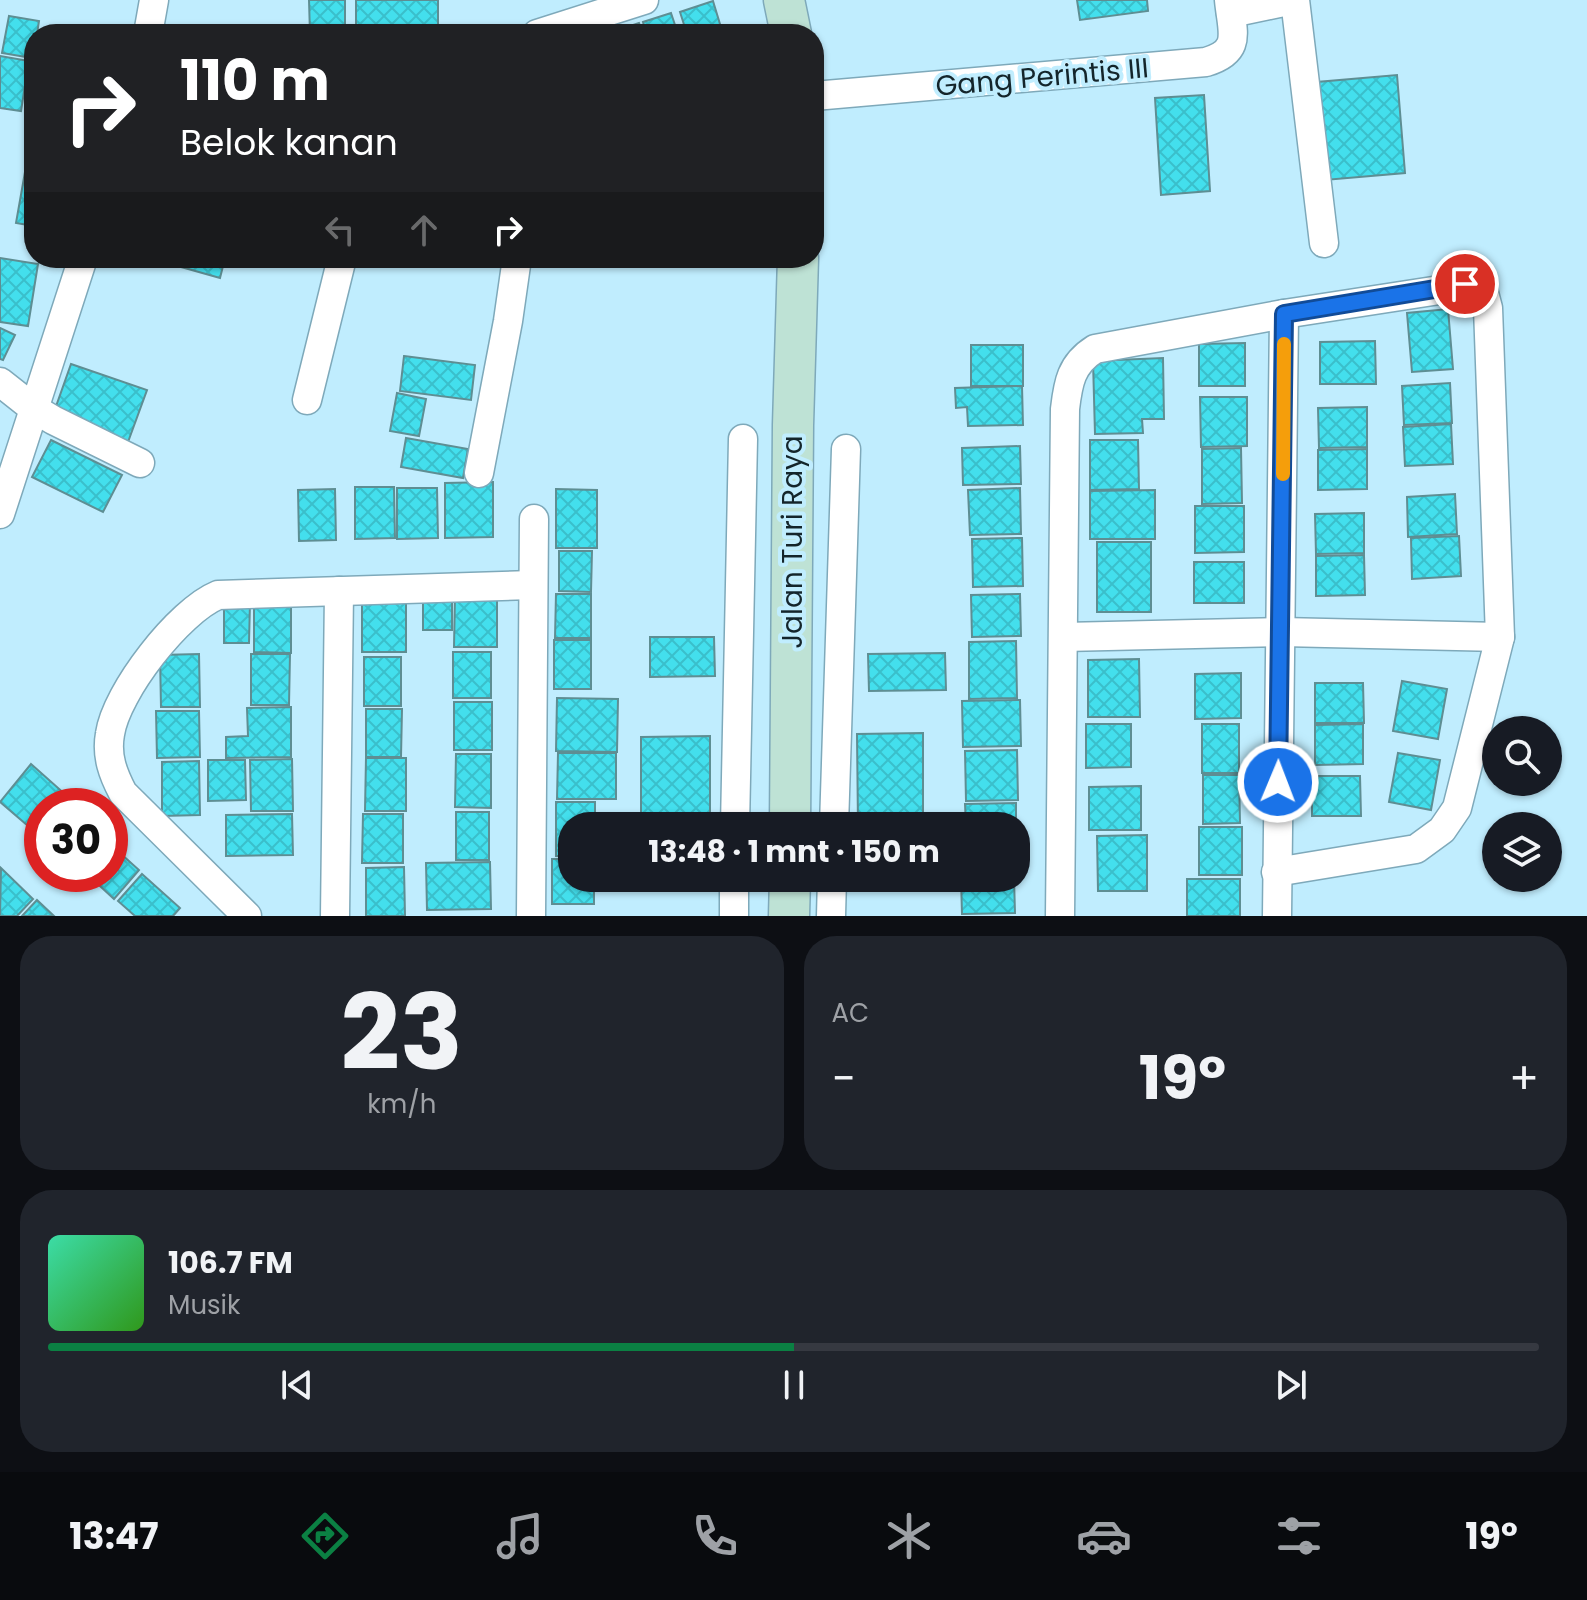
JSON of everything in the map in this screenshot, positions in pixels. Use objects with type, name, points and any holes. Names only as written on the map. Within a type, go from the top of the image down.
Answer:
[{"type":"street","points":[[150,24],[154,0]]},
{"type":"street","points":[[568,24],[644,0]]},
{"type":"street","points":[[784,0],[789,24]]},
{"type":"street","points":[[1230,6],[1294,0],[1324,243]]},
{"type":"street","name":"Gang Perintis III","points":[[824,95],[1206,62],[1220,58],[1230,49],[1233,38],[1230,6]]},
{"type":"street","points":[[0,514],[80,268]]},
{"type":"street","points":[[307,400],[340,268]]},
{"type":"street","points":[[479,473],[516,268]]},
{"type":"street","name":"Jalan Turi Raya","points":[[790,812],[793,425],[798,268]]},
{"type":"street","points":[[1060,916],[1065,409],[1068,383],[1075,366],[1095,349],[1465,284],[1477,286],[1484,293],[1488,308],[1500,637],[1457,808],[1442,830],[1428,842],[1402,853],[1276,872]]},
{"type":"street","points":[[1277,916],[1284,314]]},
{"type":"street","points":[[0,382],[33,408],[140,463]]},
{"type":"street","points":[[735,812],[743,439]]},
{"type":"street","points":[[834,812],[846,449]]},
{"type":"street","points":[[531,916],[534,519]]},
{"type":"street","points":[[247,916],[123,793],[113,775],[109,755],[110,734],[117,707],[155,651],[196,606],[218,595],[532,585]]},
{"type":"street","points":[[335,916],[339,591]]},
{"type":"street","points":[[1064,637],[1282,632],[1500,637]]},
{"type":"street","points":[[734,892],[734,916]]},
{"type":"street","points":[[789,916],[790,892]]},
{"type":"street","points":[[831,916],[832,892]]},
{"type":"building","points":[[309,0],[345,0],[345,24],[310,24]]},
{"type":"building","points":[[356,0],[438,0],[438,24],[356,24]]},
{"type":"building","points":[[1077,0],[1147,0],[1148,11],[1080,20]]},
{"type":"building","points":[[713,1],[720,24],[684,24],[680,12]]},
{"type":"building","points":[[671,13],[675,24],[644,24]]},
{"type":"building","points":[[9,16],[39,21],[39,24],[24,24],[24,57],[2,53]]},
{"type":"building","points":[[0,56],[24,60],[21,111],[0,108]]},
{"type":"building","points":[[1397,75],[1405,173],[1325,180],[1317,82]]},
{"type":"building","points":[[1204,95],[1210,191],[1161,195],[1155,98]]},
{"type":"building","points":[[24,178],[24,224],[16,223]]},
{"type":"building","points":[[0,258],[24,262],[24,268],[37,268],[28,326],[0,322]]},
{"type":"building","points":[[185,268],[222,268],[220,278]]},
{"type":"building","points":[[1448,309],[1453,369],[1412,372],[1407,313]]},
{"type":"building","points":[[0,328],[15,335],[3,360],[0,359]]},
{"type":"building","points":[[1375,341],[1376,384],[1320,384],[1320,342]]},
{"type":"building","points":[[1245,343],[1245,386],[1199,386],[1199,344]]},
{"type":"building","points":[[971,345],[1023,345],[1023,386],[971,386]]},
{"type":"building","points":[[404,356],[475,365],[471,400],[400,391]]},
{"type":"building","points":[[1163,358],[1164,419],[1142,419],[1143,433],[1095,434],[1093,361]]},
{"type":"building","points":[[71,364],[147,390],[128,442],[53,415]]},
{"type":"building","points":[[1450,383],[1452,423],[1404,425],[1402,386]]},
{"type":"building","points":[[1022,386],[1023,425],[968,426],[967,407],[956,408],[955,388]]},
{"type":"building","points":[[397,393],[426,399],[419,436],[390,431]]},
{"type":"building","points":[[1200,397],[1247,397],[1247,446],[1201,447]]},
{"type":"building","points":[[1367,407],[1367,447],[1319,448],[1318,408]]},
{"type":"building","points":[[1451,424],[1453,464],[1405,466],[1403,427]]},
{"type":"building","points":[[406,438],[468,449],[463,478],[401,467]]},
{"type":"building","points":[[51,440],[122,475],[103,512],[32,477]]},
{"type":"building","points":[[1090,440],[1138,440],[1139,489],[1090,490]]},
{"type":"building","points":[[1020,446],[1021,484],[963,485],[962,448]]},
{"type":"building","points":[[1241,448],[1242,503],[1202,504],[1202,449]]},
{"type":"building","points":[[1367,449],[1367,489],[1318,490],[1318,450]]},
{"type":"building","points":[[493,482],[493,537],[445,538],[445,483]]},
{"type":"building","points":[[355,487],[394,487],[395,538],[355,539]]},
{"type":"building","points":[[397,488],[437,488],[438,538],[397,539]]},
{"type":"building","points":[[1020,488],[1021,534],[970,535],[968,490]]},
{"type":"building","points":[[335,489],[336,540],[299,541],[298,490]]},
{"type":"building","points":[[556,489],[597,490],[597,548],[556,548]]},
{"type":"building","points":[[1155,490],[1155,539],[1090,539],[1090,491]]},
{"type":"building","points":[[1455,494],[1457,534],[1408,537],[1407,497]]},
{"type":"building","points":[[1195,506],[1244,506],[1244,552],[1195,553]]},
{"type":"building","points":[[1364,513],[1364,553],[1316,554],[1315,514]]},
{"type":"building","points":[[1459,536],[1461,576],[1412,579],[1411,538]]},
{"type":"building","points":[[1022,538],[1023,586],[973,587],[972,539]]},
{"type":"building","points":[[1097,542],[1151,542],[1151,612],[1097,612]]},
{"type":"building","points":[[559,551],[592,551],[591,592],[559,591]]},
{"type":"building","points":[[1364,555],[1365,595],[1316,596],[1316,556]]},
{"type":"building","points":[[1194,562],[1244,562],[1244,603],[1194,603]]},
{"type":"building","points":[[455,594],[497,594],[497,647],[454,647]]},
{"type":"building","points":[[556,594],[591,594],[591,638],[555,638]]},
{"type":"building","points":[[1020,594],[1021,636],[972,637],[971,595]]},
{"type":"building","points":[[423,595],[452,595],[452,630],[423,630]]},
{"type":"building","points":[[254,601],[291,601],[291,653],[254,652]]},
{"type":"building","points":[[362,601],[406,601],[406,652],[362,652]]},
{"type":"building","points":[[224,602],[250,603],[249,643],[224,643]]},
{"type":"building","points":[[650,637],[714,637],[715,676],[650,677]]},
{"type":"building","points":[[554,640],[591,640],[591,689],[554,689]]},
{"type":"building","points":[[1016,641],[1017,698],[969,699],[969,642]]},
{"type":"building","points":[[453,652],[491,652],[491,698],[453,698]]},
{"type":"building","points":[[945,653],[946,690],[869,691],[868,654]]},
{"type":"building","points":[[199,654],[200,707],[161,707],[160,655]]},
{"type":"building","points":[[251,654],[290,654],[289,705],[251,705]]},
{"type":"building","points":[[364,657],[401,657],[401,706],[364,706]]},
{"type":"building","points":[[1139,659],[1140,717],[1088,717],[1088,660]]},
{"type":"building","points":[[1241,673],[1241,718],[1195,719],[1195,674]]},
{"type":"building","points":[[1402,681],[1447,689],[1438,739],[1393,731]]},
{"type":"building","points":[[1315,683],[1363,683],[1364,723],[1315,723]]},
{"type":"building","points":[[557,698],[618,699],[617,752],[556,751]]},
{"type":"building","points":[[1020,700],[1021,746],[963,747],[962,701]]},
{"type":"building","points":[[454,702],[492,702],[492,750],[454,750]]},
{"type":"building","points":[[291,707],[291,757],[226,758],[226,737],[248,736],[247,708]]},
{"type":"building","points":[[366,709],[402,709],[401,757],[366,757]]},
{"type":"building","points":[[156,711],[199,711],[200,757],[157,758]]},
{"type":"building","points":[[1086,724],[1131,724],[1131,767],[1086,768]]},
{"type":"building","points":[[1202,724],[1239,724],[1239,773],[1202,773]]},
{"type":"building","points":[[1363,724],[1363,764],[1315,765],[1315,725]]},
{"type":"building","points":[[923,733],[923,812],[858,812],[857,734]]},
{"type":"building","points":[[710,736],[710,812],[641,812],[641,737]]},
{"type":"building","points":[[1017,750],[1018,800],[966,801],[965,751]]},
{"type":"building","points":[[558,753],[616,753],[616,799],[557,799]]},
{"type":"building","points":[[1398,753],[1440,760],[1431,810],[1389,802]]},
{"type":"building","points":[[456,754],[491,754],[491,808],[455,807]]},
{"type":"building","points":[[366,758],[406,758],[406,811],[365,811]]},
{"type":"building","points":[[292,759],[293,811],[251,811],[250,760]]},
{"type":"building","points":[[208,760],[245,760],[246,800],[208,801]]},
{"type":"building","points":[[199,761],[200,815],[162,816],[162,762]]},
{"type":"building","points":[[31,764],[58,788],[24,788],[24,822],[0,802]]},
{"type":"building","points":[[1203,775],[1239,775],[1240,823],[1203,824]]},
{"type":"building","points":[[1312,776],[1360,776],[1361,816],[1312,816]]},
{"type":"building","points":[[1141,786],[1141,830],[1089,830],[1089,787]]},
{"type":"building","points":[[556,802],[595,802],[595,812],[558,812],[556,856]]},
{"type":"building","points":[[1016,803],[1016,812],[965,812],[965,804]]},
{"type":"building","points":[[456,812],[489,812],[489,860],[456,860]]},
{"type":"building","points":[[292,814],[293,855],[226,856],[226,815]]},
{"type":"building","points":[[363,814],[403,814],[403,863],[362,863]]},
{"type":"building","points":[[1199,827],[1242,827],[1242,875],[1199,875]]},
{"type":"building","points":[[1147,835],[1147,891],[1098,891],[1097,836]]},
{"type":"building","points":[[552,859],[558,859],[558,892],[594,892],[594,904],[552,904]]},
{"type":"building","points":[[128,860],[139,870],[128,883]]},
{"type":"building","points":[[490,862],[491,909],[427,910],[426,863]]},
{"type":"building","points":[[404,867],[405,916],[366,916],[366,868]]},
{"type":"building","points":[[1,868],[33,899],[17,916],[0,916]]},
{"type":"building","points":[[142,874],[180,908],[173,916],[135,916],[118,901]]},
{"type":"building","points":[[1187,879],[1240,879],[1240,916],[1187,916]]},
{"type":"building","points":[[106,892],[120,892],[114,899]]},
{"type":"building","points":[[961,892],[1014,892],[1015,913],[962,914]]},
{"type":"building","points":[[37,900],[54,916],[22,916]]},
{"type":"slow traffic","points":[[1283,474],[1284,344]]},
{"type":"route","points":[[1278,782],[1284,314],[1465,284]]}]
